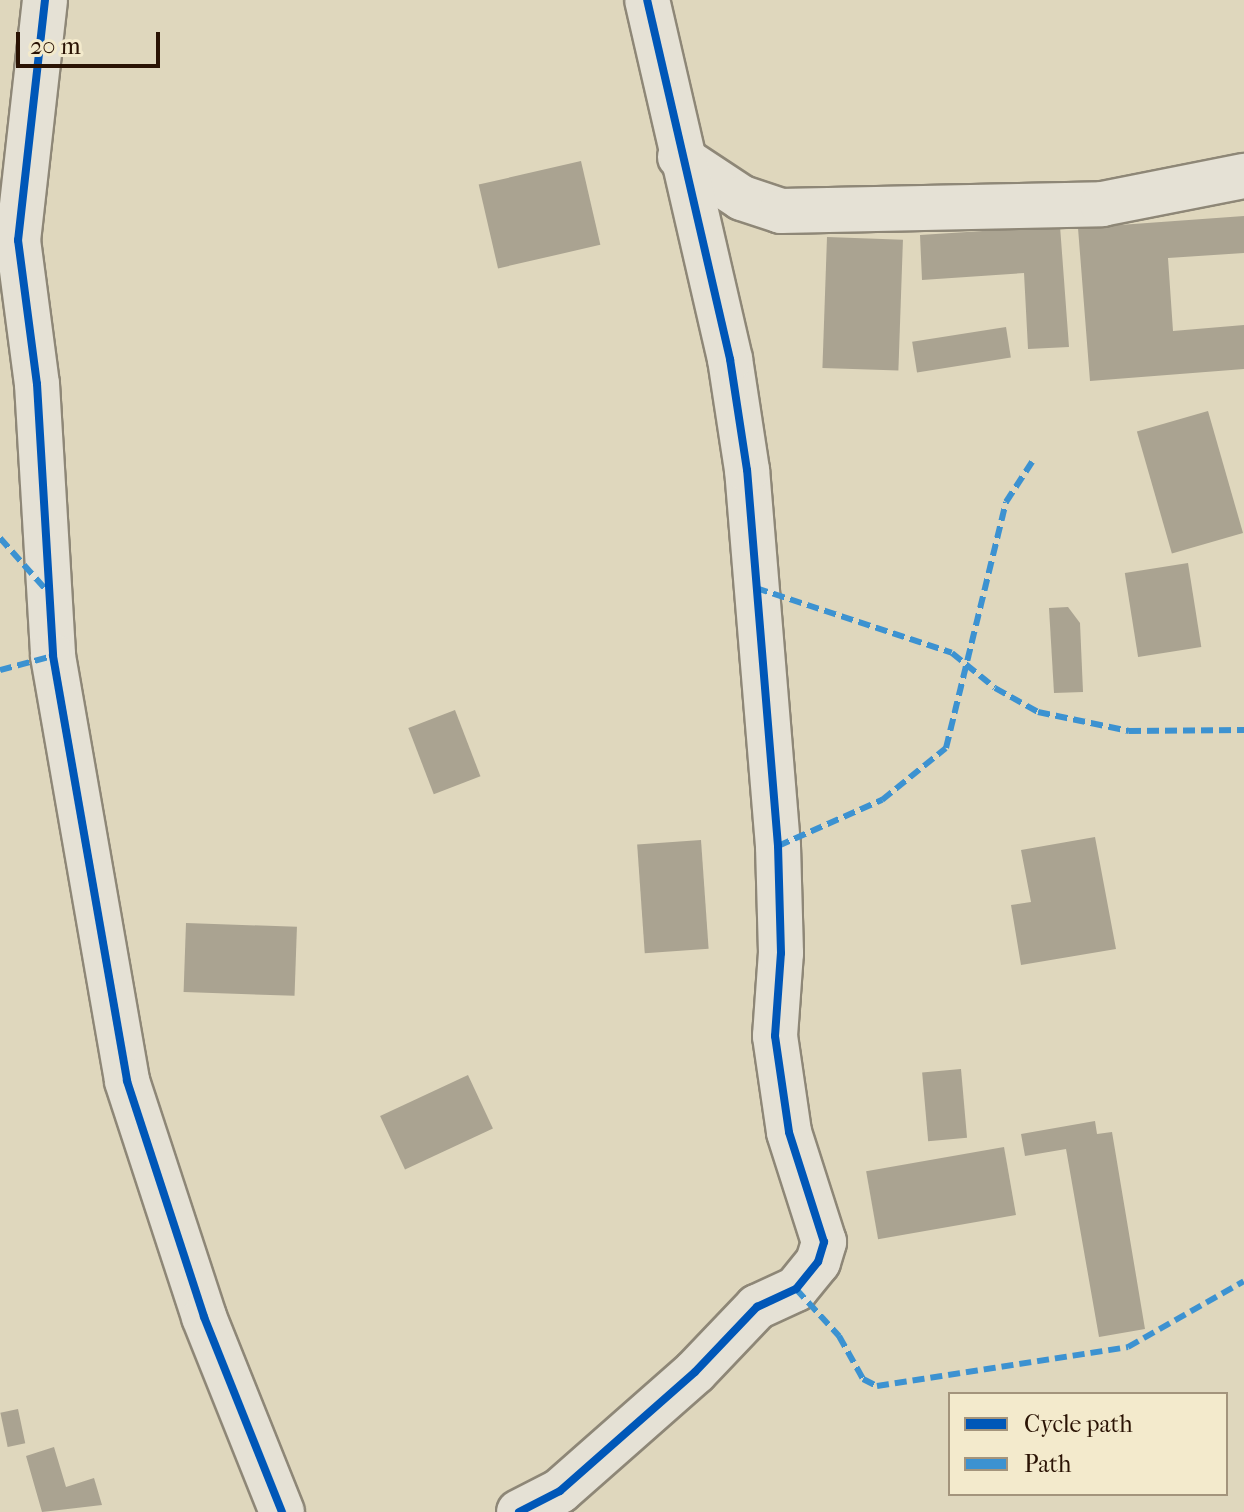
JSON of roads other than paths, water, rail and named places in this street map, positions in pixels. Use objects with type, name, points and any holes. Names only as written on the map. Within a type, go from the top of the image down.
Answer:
[{"type":"street","points":[[45,0],[18,240],[37,384],[53,656],[127,1081],[204,1317],[282,1512]]},
{"type":"street","points":[[519,1512],[560,1491],[695,1372],[757,1307],[796,1289],[818,1262],[824,1242],[789,1132],[775,1036],[781,953],[778,846],[747,470],[730,359],[680,157],[647,0]]},
{"type":"street","points":[[680,157],[731,192],[781,211],[1102,204],[1153,190],[1244,176]]}]
